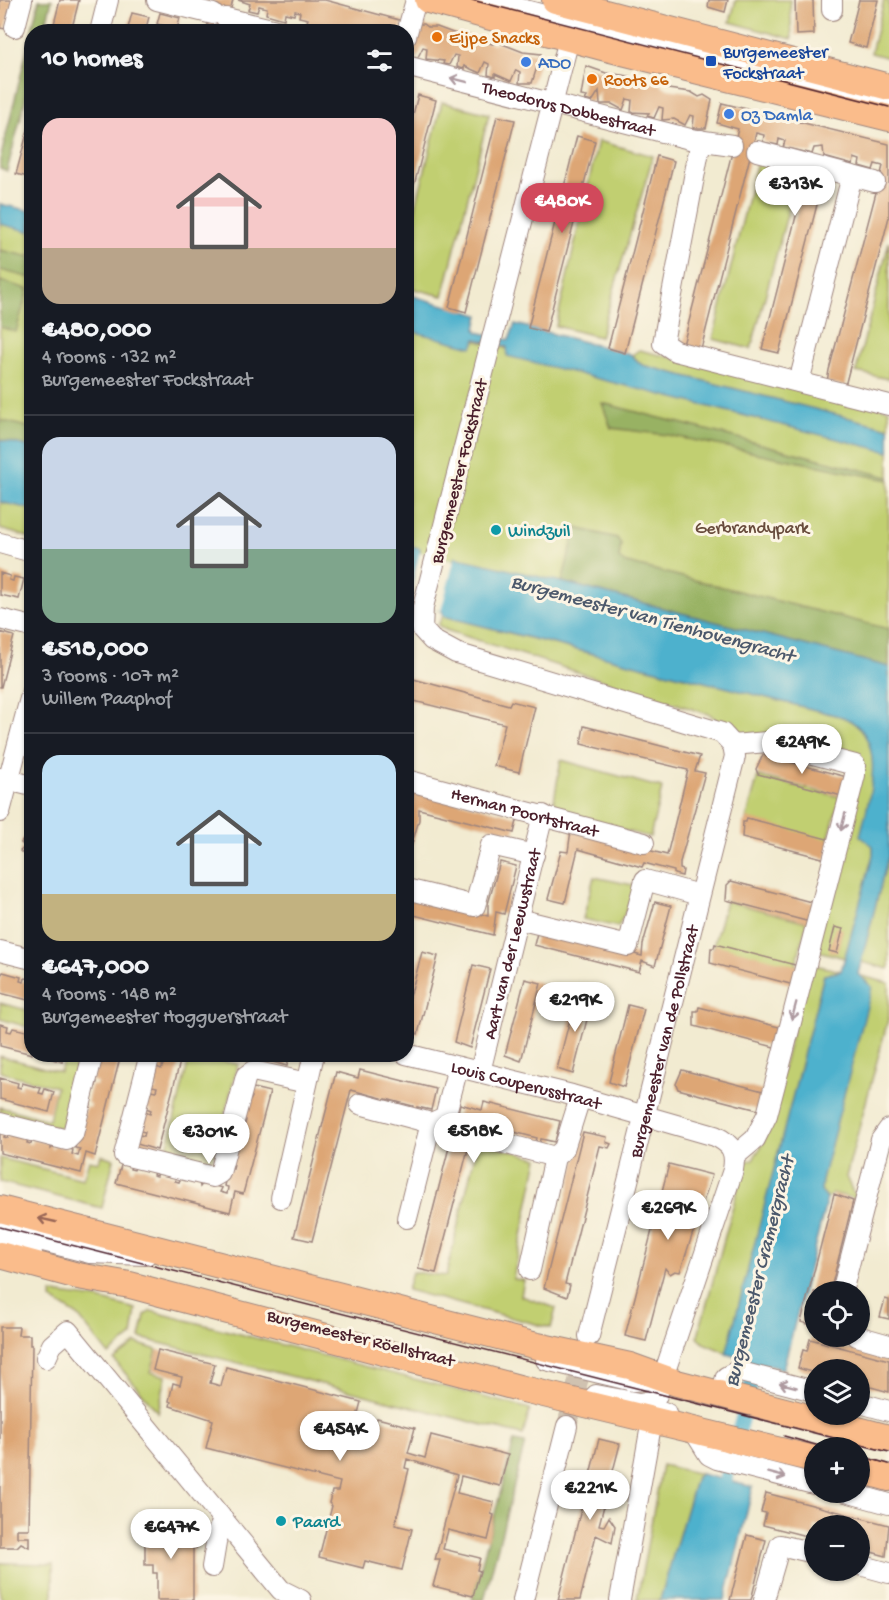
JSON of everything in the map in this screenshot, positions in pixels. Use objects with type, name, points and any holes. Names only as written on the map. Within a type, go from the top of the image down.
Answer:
[{"type":"main road","points":[[428,0],[571,13],[889,87]]},
{"type":"main road","points":[[571,13],[889,118]]},
{"type":"main road","name":"Burgemeester Röellstraat","points":[[0,1209],[533,1345],[630,1366],[736,1399],[889,1438]]},
{"type":"main road","name":"Burgemeester Röellstraat","points":[[0,1255],[78,1276],[130,1285],[646,1412],[694,1431],[731,1450],[804,1458]]},
{"type":"main road","points":[[870,1473],[889,1478]]},
{"type":"street","points":[[15,27],[22,0]]},
{"type":"street","points":[[102,24],[108,0]]},
{"type":"street","points":[[157,0],[243,24]]},
{"type":"street","points":[[409,24],[416,0]]},
{"type":"street","points":[[486,0],[571,13],[889,104]]},
{"type":"street","name":"Burgemeester Fockstraat","points":[[414,631],[423,607],[553,104],[571,13]]},
{"type":"street","name":"Theodorus Dobbestraat","points":[[414,68],[701,140],[732,145]]},
{"type":"street","points":[[701,140],[663,342],[675,351],[889,405]]},
{"type":"street","points":[[757,151],[875,182]]},
{"type":"street","points":[[799,382],[852,176]]},
{"type":"street","points":[[0,543],[24,550]]},
{"type":"street","points":[[0,619],[24,625]]},
{"type":"street","points":[[414,631],[456,653],[722,733],[733,745],[767,742],[855,765],[855,775],[767,1115],[755,1139],[736,1155]]},
{"type":"street","points":[[0,812],[4,779],[24,732]]},
{"type":"street","name":"Burgemeester van de Pollstraat","points":[[589,1335],[735,756],[733,745]]},
{"type":"street","points":[[4,779],[24,784]]},
{"type":"street","name":"Herman Poortstraat","points":[[414,782],[644,843]]},
{"type":"street","name":"Aart van der Leeuwstraat","points":[[480,1072],[543,815]]},
{"type":"street","points":[[414,891],[475,906],[491,845],[534,855]]},
{"type":"street","points":[[518,919],[628,946],[645,880],[699,895]]},
{"type":"street","points":[[0,951],[24,957]]},
{"type":"street","name":"Louis Couperusstraat","points":[[414,1056],[645,1117]]},
{"type":"street","points":[[0,1124],[67,1140],[73,1134],[91,1062]]},
{"type":"street","points":[[148,1062],[124,1155],[213,1177],[220,1173],[246,1076],[253,1071],[307,1083]]},
{"type":"street","points":[[281,1198],[312,1062]]},
{"type":"street","points":[[360,1104],[431,1123],[445,1117],[458,1066]]},
{"type":"street","points":[[530,1270],[555,1157],[564,1149],[580,1098]]},
{"type":"street","points":[[620,1600],[646,1412],[664,1378],[734,1170],[736,1155],[729,1143],[715,1136],[645,1117]]},
{"type":"street","points":[[407,1218],[431,1123]]},
{"type":"street","points":[[845,1281],[881,1140],[889,1129]]},
{"type":"street","points":[[481,1137],[555,1157]]},
{"type":"street","name":"Burgemeester Röellstraat","points":[[0,1230],[90,1253],[144,1254],[489,1342],[627,1380],[639,1382],[664,1378]]},
{"type":"street","name":"Burgemeester Röellstraat","points":[[0,1238],[16,1249],[523,1378],[646,1412],[804,1480]]},
{"type":"street","points":[[46,1358],[52,1345],[68,1331],[281,1590],[301,1600]]},
{"type":"street","points":[[870,1340],[889,1345]]},
{"type":"street","points":[[736,1399],[726,1377],[739,1371],[804,1389]]},
{"type":"street","points":[[870,1406],[889,1411]]},
{"type":"street","points":[[523,1600],[567,1426]]},
{"type":"street","points":[[870,1499],[889,1504]]},
{"type":"street","points":[[212,1567],[218,1531],[224,1520]]},
{"type":"street","points":[[764,1600],[780,1545],[804,1551]]},
{"type":"street","points":[[870,1568],[889,1573]]},
{"type":"green space","points":[[39,0],[52,0],[46,24],[33,24]]},
{"type":"green space","points":[[736,0],[790,0],[792,39],[730,22]]},
{"type":"green space","points":[[884,0],[889,0],[889,58],[871,53]]},
{"type":"green space","points":[[24,62],[24,105],[7,171],[0,168]]},
{"type":"green space","points":[[442,102],[489,114],[443,296],[414,289],[414,213]]},
{"type":"green space","points":[[598,141],[653,156],[600,337],[556,326]]},
{"type":"green space","points":[[757,162],[777,166],[773,183],[794,189],[751,349],[713,339]]},
{"type":"green space","points":[[0,216],[24,223],[24,457],[0,452]]},
{"type":"green space","points":[[889,242],[889,379],[856,372]]},
{"type":"green space","points":[[0,250],[24,255],[24,276],[0,270]]},
{"type":"green space","points":[[0,281],[24,288],[24,303],[16,332],[0,327]]},
{"type":"green space","name":"Gerbrandypark","points":[[414,325],[889,446],[889,679],[414,556]]},
{"type":"green space","points":[[639,350],[889,409],[889,428],[642,365],[632,355]]},
{"type":"green space","points":[[602,403],[889,477],[889,480],[668,435],[611,428]]},
{"type":"green space","points":[[0,420],[24,426],[24,445],[0,440]]},
{"type":"green space","points":[[0,502],[24,507],[24,536],[0,529]]},
{"type":"green space","points":[[576,528],[617,538],[621,544],[619,558],[623,562],[889,629],[889,667],[562,582]]},
{"type":"green space","points":[[443,616],[843,717],[857,726],[867,738],[875,771],[869,842],[873,846],[873,855],[845,958],[814,950],[861,760],[763,735],[730,733],[711,715],[446,630],[438,625]]},
{"type":"green space","points":[[561,760],[662,788],[650,837],[552,812]]},
{"type":"green space","points":[[758,776],[840,797],[828,841],[746,820]]},
{"type":"green space","points":[[889,853],[889,969],[861,962]]},
{"type":"green space","points":[[594,877],[638,886],[618,927],[583,919]]},
{"type":"green space","points":[[726,901],[807,922],[795,968],[713,947]]},
{"type":"green space","points":[[810,964],[841,971],[824,975],[727,1353],[703,1343],[698,1336],[745,1162],[753,1159],[763,1144]]},
{"type":"green space","points":[[857,975],[889,983],[889,1016],[846,1177],[856,1199],[833,1193],[827,1199],[820,1188],[866,981]]},
{"type":"green space","points":[[0,1003],[24,1009],[24,1026],[0,1019]]},
{"type":"green space","points":[[0,1056],[60,1072],[63,1062],[81,1062],[62,1127],[0,1115],[0,1107],[49,1120],[56,1087],[0,1072]]},
{"type":"green space","points":[[188,1062],[238,1064],[212,1164],[205,1167],[145,1153],[147,1148],[166,1153]]},
{"type":"green space","points":[[478,1142],[538,1158],[513,1279],[524,1280],[521,1296],[556,1308],[551,1328],[407,1290],[412,1272],[446,1276]]},
{"type":"green space","points":[[101,1155],[114,1159],[102,1208],[0,1182],[0,1158],[83,1179],[89,1160],[99,1162]]},
{"type":"green space","points":[[52,1293],[98,1299],[136,1309],[132,1336],[109,1355],[78,1316],[51,1299]]},
{"type":"green space","points":[[151,1311],[530,1409],[523,1435],[140,1338],[145,1315]]},
{"type":"green space","points":[[136,1343],[157,1350],[151,1372],[166,1376],[158,1412],[114,1360]]},
{"type":"green space","points":[[514,1441],[525,1443],[484,1600],[472,1600]]},
{"type":"green space","points":[[662,1465],[701,1474],[696,1477],[660,1600],[637,1600]]},
{"type":"green space","points":[[0,1563],[53,1564],[53,1600],[4,1600],[0,1596]]},
{"type":"water","points":[[0,204],[24,209],[24,230],[0,224]]},
{"type":"water","points":[[414,296],[479,315],[476,329],[478,332],[509,340],[515,324],[630,354],[642,365],[889,428],[889,452],[507,356],[507,347],[476,339],[472,347],[414,332]]},
{"type":"water","points":[[0,440],[24,445],[24,507],[0,502]]},
{"type":"water","name":"Burgemeester van Tienhovengracht","points":[[414,547],[420,548],[420,553],[453,561],[455,557],[562,582],[889,667],[889,853],[858,974],[872,987],[822,1180],[821,1191],[827,1199],[783,1369],[726,1354],[824,975],[841,971],[873,855],[873,846],[860,836],[873,769],[866,738],[857,726],[843,717],[443,616],[442,611],[414,604]]},
{"type":"water","points":[[701,1474],[753,1487],[725,1600],[660,1600],[696,1477]]},
{"type":"pier","points":[[420,552],[454,561],[441,611],[414,605],[414,576]]},
{"type":"building","points":[[0,0],[13,0],[5,29],[0,28]]},
{"type":"building","points":[[60,0],[79,0],[73,24],[54,24]]},
{"type":"building","points":[[214,0],[233,0],[227,24],[208,24]]},
{"type":"building","points":[[238,0],[325,0],[403,21],[402,24],[306,24],[308,19],[299,17],[300,12],[295,11],[294,15],[285,13],[284,19],[266,14],[267,8],[259,6],[257,12],[248,10],[250,4]]},
{"type":"building","points":[[709,0],[728,0],[725,12],[708,7]]},
{"type":"building","points":[[795,0],[813,0],[814,34],[796,35]]},
{"type":"building","points":[[859,0],[878,0],[866,48],[848,43]]},
{"type":"building","points":[[132,13],[149,17],[147,24],[129,24]]},
{"type":"building","points":[[160,13],[180,18],[178,24],[157,24]]},
{"type":"building","points":[[414,24],[437,27],[461,36],[468,35],[492,44],[500,43],[523,52],[541,54],[532,83],[519,83],[520,72],[516,70],[511,81],[495,74],[495,77],[488,75],[489,64],[485,62],[480,73],[464,66],[464,69],[457,67],[458,56],[454,55],[449,65],[443,64],[444,61],[426,59],[427,48],[423,47],[418,57],[414,56]]},
{"type":"building","points":[[586,66],[606,73],[660,84],[668,89],[691,92],[699,97],[704,95],[712,100],[706,128],[693,128],[694,116],[690,115],[685,125],[674,119],[662,120],[663,108],[659,107],[654,118],[647,116],[649,113],[631,112],[632,100],[627,99],[623,110],[612,104],[600,104],[599,91],[592,102],[585,100],[587,97],[581,96]]},
{"type":"building","points":[[418,95],[436,100],[414,186],[414,111]]},
{"type":"building","points":[[722,103],[889,144],[889,217],[845,386],[827,382],[829,370],[883,166],[875,164],[873,170],[859,166],[860,160],[854,158],[853,165],[824,157],[823,147],[814,148],[812,154],[783,147],[785,141],[779,139],[778,145],[763,142],[764,135],[756,133],[701,349],[683,345],[738,129],[717,123]]},
{"type":"building","points":[[497,116],[515,120],[466,312],[449,307]]},
{"type":"building","points":[[577,136],[595,141],[546,332],[528,328]]},
{"type":"building","points":[[24,144],[24,176],[16,174]]},
{"type":"building","points":[[657,156],[674,161],[625,353],[608,348]]},
{"type":"building","points":[[776,170],[797,175],[794,187],[773,182]]},
{"type":"building","points":[[804,185],[821,189],[779,353],[762,349]]},
{"type":"building","points":[[0,573],[10,576],[9,580],[13,581],[14,577],[24,579],[19,599],[0,595]]},
{"type":"building","points":[[0,632],[14,636],[1,687],[0,687]]},
{"type":"building","points":[[414,679],[509,705],[511,701],[535,707],[519,772],[494,766],[505,724],[414,701]]},
{"type":"building","points":[[584,726],[700,756],[695,771],[705,773],[680,862],[680,869],[683,870],[682,876],[674,874],[674,871],[644,863],[642,867],[578,849],[565,903],[548,899],[561,851],[568,852],[571,830],[667,855],[688,770],[581,744]]},
{"type":"building","points":[[763,755],[847,777],[842,796],[758,774],[756,769]]},
{"type":"building","points":[[414,790],[518,817],[514,833],[419,809],[419,820],[414,837]]},
{"type":"building","points":[[747,818],[831,840],[826,859],[742,837],[743,822],[746,822]]},
{"type":"building","points":[[500,862],[516,866],[504,914],[496,912],[493,935],[414,915],[414,897],[488,916],[488,904]]},
{"type":"building","points":[[731,881],[815,903],[810,922],[726,900],[727,885]]},
{"type":"building","points":[[655,902],[671,906],[655,966],[642,961],[639,972],[534,945],[538,929],[642,956],[643,944]]},
{"type":"building","points":[[835,927],[843,929],[837,953],[829,951]]},
{"type":"building","points":[[715,944],[799,966],[794,985],[710,963],[711,948],[714,948]]},
{"type":"building","points":[[422,952],[438,956],[418,1034],[414,1033],[414,982]]},
{"type":"building","points":[[473,965],[490,969],[470,1048],[454,1042]]},
{"type":"building","points":[[3,972],[21,977],[20,981],[24,982],[24,999],[0,993],[0,976]]},
{"type":"building","points":[[525,979],[541,983],[521,1061],[505,1055]]},
{"type":"building","points":[[577,992],[593,996],[573,1074],[557,1069]]},
{"type":"building","points":[[628,1005],[644,1009],[624,1087],[609,1082]]},
{"type":"building","points":[[699,1007],[783,1028],[778,1048],[694,1026],[694,1011],[698,1011]]},
{"type":"building","points":[[0,1024],[8,1026],[7,1031],[11,1032],[13,1028],[24,1030],[24,1052],[0,1046]]},
{"type":"building","points":[[97,1062],[119,1062],[95,1156],[86,1153],[81,1173],[0,1153],[0,1131],[6,1132],[4,1137],[8,1138],[10,1133],[28,1138],[27,1143],[31,1144],[32,1139],[51,1144],[51,1149],[55,1145],[73,1150],[72,1154],[78,1156],[80,1149],[75,1148],[80,1130],[85,1129],[81,1126],[86,1107],[90,1108],[91,1104],[87,1103],[91,1085],[96,1086],[97,1082],[92,1081]]},
{"type":"building","points":[[180,1062],[157,1150],[137,1144],[140,1135],[144,1136],[145,1132],[140,1131],[145,1112],[150,1114],[151,1110],[146,1108],[151,1090],[156,1091],[157,1087],[152,1086],[157,1067],[161,1069],[163,1065],[158,1063]]},
{"type":"building","points":[[273,1062],[288,1062],[287,1066]]},
{"type":"building","points":[[360,1070],[436,1089],[431,1110],[417,1107],[415,1115],[411,1114],[413,1106],[386,1099],[384,1107],[380,1106],[382,1098],[351,1090],[312,1241],[294,1237],[336,1072],[358,1078]]},
{"type":"building","points":[[682,1070],[767,1092],[762,1111],[678,1089],[676,1084]]},
{"type":"building","points":[[0,1078],[18,1083],[17,1087],[21,1088],[22,1083],[41,1088],[39,1093],[43,1094],[45,1089],[54,1092],[49,1112],[0,1099]]},
{"type":"building","points":[[249,1087],[270,1092],[243,1194],[235,1192],[230,1212],[116,1183],[122,1162],[131,1165],[130,1169],[134,1170],[136,1166],[154,1171],[153,1175],[157,1176],[158,1171],[176,1176],[175,1181],[179,1182],[181,1177],[199,1182],[200,1187],[203,1183],[222,1188],[220,1192],[227,1194],[228,1187],[224,1186],[228,1168],[233,1169],[234,1165],[230,1164],[234,1145],[239,1146],[240,1142],[235,1141],[240,1123],[245,1124],[246,1120],[241,1119],[246,1100],[250,1101],[252,1097],[247,1096]]},
{"type":"building","points":[[484,1102],[560,1121],[555,1142],[541,1139],[539,1146],[535,1145],[537,1138],[510,1131],[508,1138],[504,1137],[506,1130],[475,1122],[436,1273],[418,1269],[460,1104],[482,1110]]},
{"type":"building","points":[[583,1132],[607,1137],[606,1142],[611,1144],[609,1148],[600,1146],[565,1284],[570,1285],[567,1297],[544,1288]]},
{"type":"building","points":[[669,1164],[712,1175],[680,1272],[675,1271],[670,1274],[665,1268],[646,1341],[625,1336]]},
{"type":"building","points":[[834,1194],[853,1201],[833,1281],[812,1281]]},
{"type":"building","points":[[885,1299],[889,1300],[889,1319],[880,1317]]},
{"type":"building","points":[[0,1327],[19,1327],[18,1335],[30,1335],[30,1345],[32,1345],[29,1529],[17,1529],[17,1537],[29,1537],[29,1547],[21,1543],[17,1547],[0,1547]]},
{"type":"building","points":[[808,1347],[840,1347],[889,1360],[889,1392],[870,1387],[870,1359],[804,1359],[804,1370],[798,1368],[803,1350],[807,1351]]},
{"type":"building","points":[[158,1350],[215,1364],[210,1383],[221,1386],[226,1367],[361,1402],[354,1428],[373,1433],[377,1418],[415,1428],[408,1453],[425,1458],[431,1435],[508,1455],[500,1486],[461,1476],[457,1493],[494,1502],[491,1514],[494,1515],[488,1540],[448,1530],[443,1549],[480,1558],[477,1570],[480,1571],[473,1596],[433,1586],[440,1560],[435,1560],[457,1475],[407,1459],[405,1468],[409,1469],[395,1525],[412,1529],[402,1570],[365,1561],[363,1568],[319,1557],[332,1506],[329,1503],[332,1491],[338,1491],[340,1482],[206,1448],[213,1420],[170,1406],[173,1383],[180,1385],[182,1377],[153,1370]]},
{"type":"building","points":[[599,1439],[620,1444],[599,1525],[604,1526],[609,1517],[615,1526],[612,1543],[596,1535],[580,1600],[558,1600]]},
{"type":"building","points":[[766,1493],[851,1515],[804,1515],[804,1535],[763,1525],[766,1513],[761,1512]]},
{"type":"building","points":[[870,1520],[889,1525],[886,1556],[870,1552]]},
{"type":"building","points":[[157,1521],[182,1521],[182,1529],[193,1529],[196,1548],[193,1548],[193,1600],[157,1600],[157,1573],[153,1573],[153,1565],[145,1565],[145,1529],[157,1529]]},
{"type":"building","points":[[747,1535],[766,1540],[751,1600],[730,1600]]},
{"type":"waterway","name":"Burgemeester Cramergracht","points":[[721,1497],[762,1344]]},
{"type":"tunnel","points":[[567,1426],[585,1353]]},
{"type":"tram line","points":[[472,0],[889,107]]},
{"type":"tram line","points":[[0,1227],[889,1452]]},
{"type":"tram line","points":[[784,1436],[804,1442]]},
{"type":"tram line","points":[[870,1459],[889,1464]]},
{"type":"place","name":"Eijpe Snacks","points":[[437,37]]},
{"type":"place","name":"Burgemeester Fockstraat","points":[[711,61]]},
{"type":"place","name":"ADO","points":[[526,62]]},
{"type":"place","name":"Roots 66","points":[[592,79]]},
{"type":"place","name":"Oz Damla","points":[[729,114]]},
{"type":"place","name":"Windzuil","points":[[496,530]]},
{"type":"place","name":"Paard","points":[[281,1521]]}]
